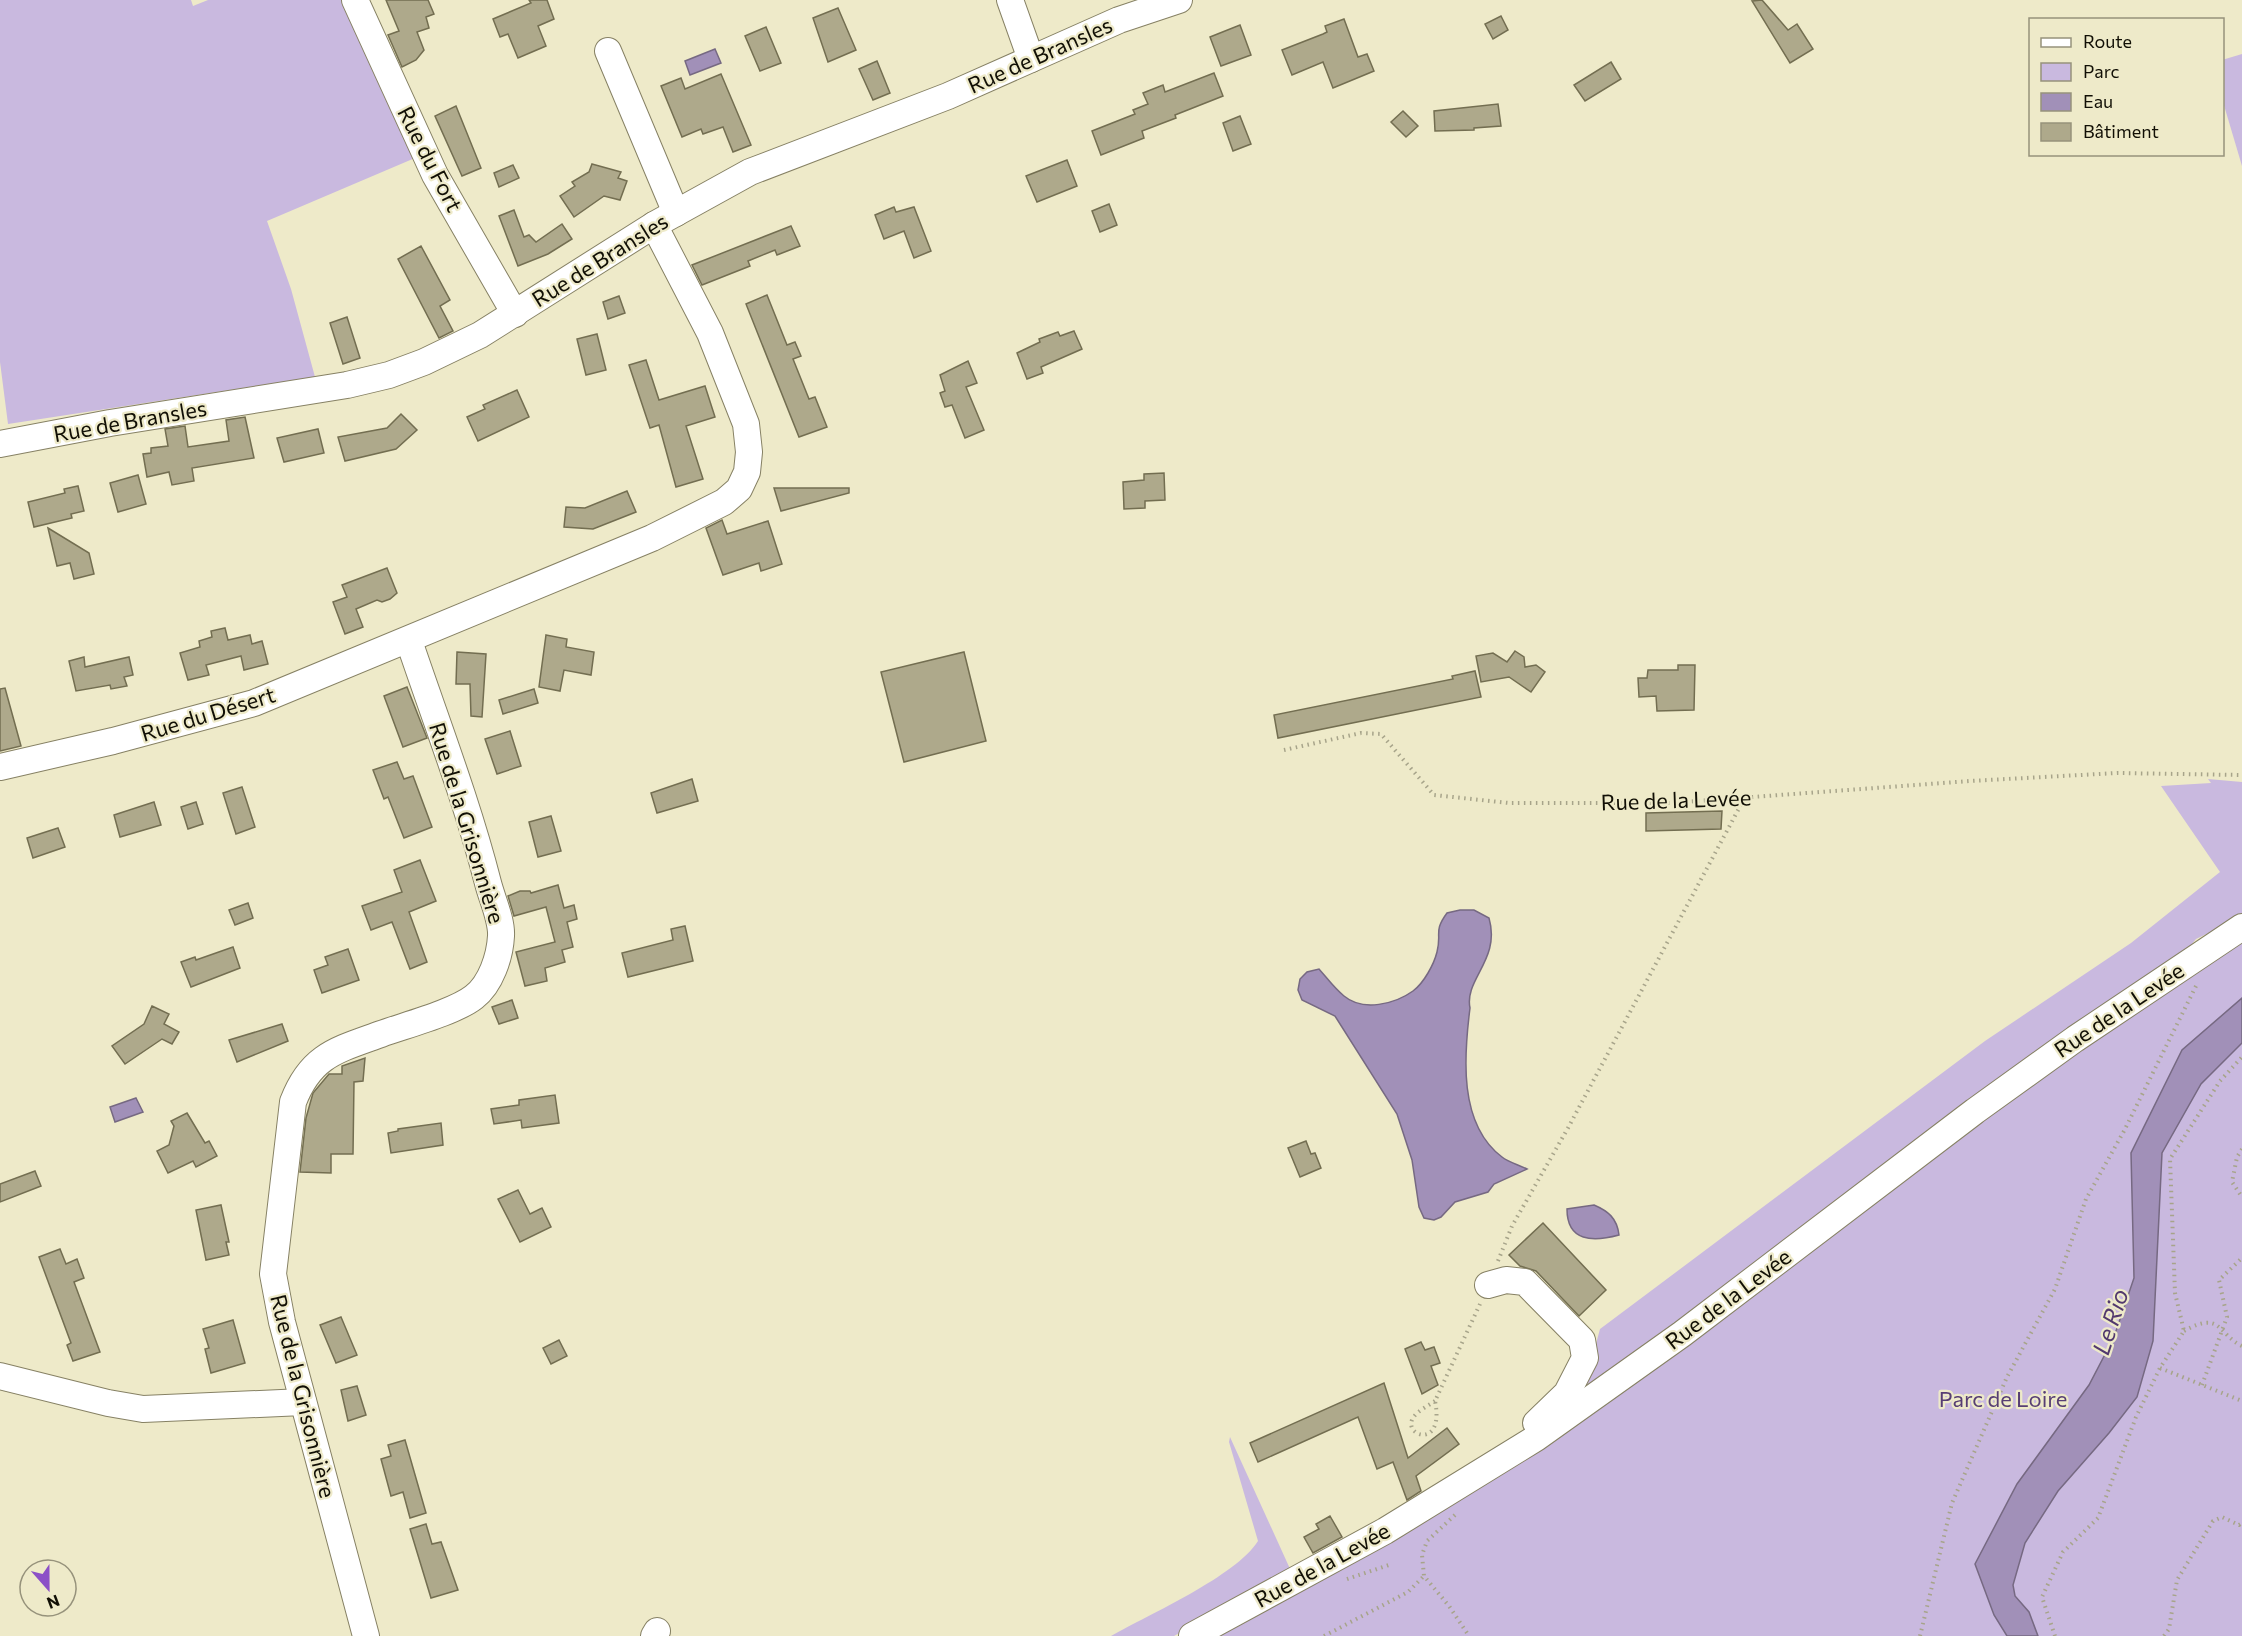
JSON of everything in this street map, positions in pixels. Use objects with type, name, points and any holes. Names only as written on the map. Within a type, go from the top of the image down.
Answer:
[{"type":"street","name":"Rue du Fort","points":[[355,0],[435,175],[515,314]]},
{"type":"street","points":[[1010,0],[1031,59]]},
{"type":"street","name":"Rue de Bransles","points":[[0,444],[110,423],[347,385],[389,375],[445,353],[515,314],[665,219],[750,172],[948,96],[1119,20],[1179,0]]},
{"type":"street","points":[[409,641],[652,538],[724,502],[739,489],[747,472],[749,452],[746,424],[665,219],[608,51]]},
{"type":"street","name":"Rue du Désert","points":[[0,767],[113,741],[254,703],[409,641]]},
{"type":"street","name":"Rue de la Grisonnière","points":[[366,1636],[282,1322],[273,1274],[293,1102],[301,1080],[317,1063],[339,1049],[449,1009],[474,997],[488,980],[497,960],[501,934],[460,791],[409,641]]},
{"type":"street","name":"Rue de la Levée","points":[[1191,1636],[1385,1531],[1510,1454],[1682,1334],[1984,1104],[2075,1039],[2242,927]]},
{"type":"street","points":[[1488,1285],[1506,1280],[1525,1282],[1582,1340],[1585,1358],[1567,1393],[1536,1423],[1510,1454]]},
{"type":"street","points":[[0,1376],[108,1404],[143,1408],[303,1402]]},
{"type":"path","name":"Rue de la Levée","points":[[1284,750],[1360,733],[1382,734],[1434,795],[1509,804],[1671,803],[1970,781],[2117,773],[2242,775]]},
{"type":"path","points":[[1436,1401],[1438,1416],[1434,1430],[1428,1435],[1419,1435],[1413,1430],[1411,1423],[1413,1417],[1436,1401],[1512,1226],[1568,1128],[1744,798]]},
{"type":"path","points":[[1920,1636],[1952,1503],[2007,1377],[2055,1289],[2086,1199],[2124,1131],[2200,978]]},
{"type":"path","points":[[2184,1332],[2175,1293],[2170,1159],[2220,1081],[2242,1058]]},
{"type":"path","points":[[2242,1149],[2237,1157],[2232,1182],[2242,1197]]},
{"type":"path","points":[[2202,1385],[2227,1317],[2219,1280],[2242,1258]]},
{"type":"path","points":[[2055,1636],[2042,1597],[2063,1552],[2098,1518],[2136,1417],[2160,1368],[2184,1332],[2196,1325],[2212,1323],[2222,1327],[2242,1346]]},
{"type":"path","points":[[2160,1368],[2242,1401]]},
{"type":"path","points":[[1456,1514],[1427,1541],[1422,1555],[1424,1576],[1449,1606],[1469,1636]]},
{"type":"path","points":[[2164,1636],[2169,1629],[2177,1580],[2213,1521],[2222,1517],[2239,1525],[2242,1523]]},
{"type":"path","points":[[1324,1636],[1408,1592],[1424,1576]]},
{"type":"green space","points":[[0,0],[191,0],[193,6],[208,0],[346,0],[415,158],[267,221],[291,289],[315,377],[8,424],[0,362]]},
{"type":"green space","points":[[2242,54],[2242,166],[2224,105],[2224,59]]},
{"type":"green space","points":[[2208,779],[2242,782],[2242,917],[2196,939],[2182,956],[1551,1419],[1588,1373],[1600,1329],[1985,1041],[2131,943],[2220,872],[2161,786],[2211,783]]},
{"type":"green space","name":"Parc de Loire","points":[[2242,936],[2242,1636],[1209,1636],[1414,1522]]},
{"type":"green space","points":[[1230,1437],[1291,1571],[1174,1636],[1111,1636],[1212,1581],[1231,1568],[1258,1541],[1229,1442]]},
{"type":"water","points":[[715,49],[721,63],[690,75],[685,61]]},
{"type":"water","points":[[1474,910],[1489,918],[1491,933],[1487,957],[1472,988],[1470,998],[1466,1067],[1471,1108],[1488,1143],[1504,1159],[1527,1169],[1494,1184],[1488,1192],[1455,1202],[1441,1217],[1434,1220],[1424,1218],[1419,1207],[1412,1160],[1397,1114],[1335,1016],[1302,1000],[1298,990],[1300,979],[1307,972],[1319,969],[1341,993],[1360,1004],[1388,1003],[1406,996],[1421,983],[1431,968],[1437,952],[1439,929],[1443,919],[1447,913]]},
{"type":"water","points":[[2242,998],[2242,1043],[2201,1084],[2162,1153],[2153,1341],[2137,1397],[2058,1491],[2025,1543],[2013,1585],[2015,1596],[2029,1612],[2038,1636],[2007,1636],[1994,1615],[1975,1564],[2017,1484],[2089,1385],[2114,1337],[2134,1278],[2131,1153],[2182,1050]]},
{"type":"water","points":[[136,1098],[143,1112],[115,1122],[110,1107]]},
{"type":"water","points":[[1594,1205],[1611,1216],[1619,1235],[1591,1239],[1577,1234],[1571,1228],[1567,1209]]},
{"type":"building","points":[[386,0],[428,0],[434,14],[426,17],[429,28],[417,32],[424,50],[416,60],[402,67],[388,35],[399,31]]},
{"type":"building","points":[[529,0],[547,0],[554,19],[538,26],[546,46],[518,58],[508,34],[500,37],[493,19],[531,3]]},
{"type":"building","points":[[1762,0],[1788,30],[1797,24],[1813,49],[1790,63],[1752,1]]},
{"type":"building","points":[[838,8],[856,50],[828,62],[813,18]]},
{"type":"building","points":[[1501,16],[1508,30],[1493,39],[1485,24]]},
{"type":"building","points":[[1344,19],[1358,57],[1367,54],[1374,71],[1333,88],[1323,62],[1292,75],[1282,50],[1327,32],[1325,26]]},
{"type":"building","points":[[1240,25],[1251,55],[1221,66],[1210,37]]},
{"type":"building","points":[[766,27],[781,63],[760,71],[745,36]]},
{"type":"building","points":[[877,61],[890,93],[873,100],[859,69]]},
{"type":"building","points":[[1611,62],[1621,79],[1585,101],[1574,85]]},
{"type":"building","points":[[1214,73],[1223,96],[1175,115],[1176,118],[1142,131],[1144,138],[1101,155],[1092,131],[1135,114],[1133,110],[1148,104],[1143,93],[1163,85],[1165,92]]},
{"type":"building","points":[[721,74],[751,145],[733,152],[723,127],[703,134],[701,129],[682,137],[661,86],[681,78],[685,89]]},
{"type":"building","points":[[1498,104],[1501,126],[1474,128],[1474,130],[1435,131],[1434,111]]},
{"type":"building","points":[[456,106],[481,168],[462,176],[435,116]]},
{"type":"building","points":[[1403,111],[1418,126],[1406,137],[1391,122]]},
{"type":"building","points":[[1240,116],[1251,144],[1233,151],[1223,123]]},
{"type":"building","points":[[1067,160],[1077,186],[1037,202],[1026,176]]},
{"type":"building","points":[[592,164],[621,172],[618,178],[627,181],[620,200],[604,196],[574,217],[560,196],[575,186],[572,182],[589,172]]},
{"type":"building","points":[[513,165],[519,178],[499,187],[494,173]]},
{"type":"building","points":[[1109,204],[1117,225],[1100,232],[1092,211]]},
{"type":"building","points":[[894,207],[896,212],[914,207],[931,251],[914,258],[904,231],[884,239],[875,215]]},
{"type":"building","points":[[514,210],[524,237],[529,235],[536,242],[562,224],[572,239],[548,254],[518,266],[499,216]]},
{"type":"building","points":[[791,226],[800,246],[777,255],[775,250],[748,261],[750,266],[702,285],[692,265]]},
{"type":"building","points":[[421,246],[450,300],[440,306],[453,331],[439,338],[398,259]]},
{"type":"building","points":[[767,295],[787,345],[795,342],[801,356],[793,359],[809,399],[815,397],[827,427],[799,437],[746,304]]},
{"type":"building","points":[[619,296],[625,313],[608,319],[603,302]]},
{"type":"building","points":[[347,317],[360,358],[343,364],[330,323]]},
{"type":"building","points":[[1074,331],[1082,349],[1041,367],[1043,373],[1027,379],[1017,353],[1040,342],[1039,339],[1058,332],[1060,336]]},
{"type":"building","points":[[597,334],[606,370],[586,375],[577,339]]},
{"type":"building","points":[[646,360],[659,400],[705,386],[715,417],[686,426],[703,479],[676,487],[659,425],[650,428],[629,365]]},
{"type":"building","points":[[968,361],[977,383],[966,387],[984,430],[965,438],[952,405],[945,407],[940,393],[945,391],[940,375]]},
{"type":"building","points":[[517,390],[529,417],[478,441],[467,417],[485,409],[483,405]]},
{"type":"building","points":[[401,414],[417,430],[396,449],[345,461],[338,437],[387,428]]},
{"type":"building","points":[[245,417],[254,458],[192,468],[194,481],[172,485],[169,472],[147,477],[143,454],[151,453],[151,448],[168,446],[165,429],[185,426],[188,447],[229,441],[226,420]]},
{"type":"building","points":[[318,429],[324,453],[284,462],[277,438]]},
{"type":"building","points":[[1164,473],[1165,500],[1145,501],[1145,508],[1124,509],[1123,482],[1144,480],[1144,474]]},
{"type":"building","points":[[138,475],[146,504],[118,512],[110,483]]},
{"type":"building","points":[[78,486],[84,511],[71,514],[72,518],[34,527],[28,502],[65,493],[64,489]]},
{"type":"building","points":[[774,488],[849,488],[849,493],[781,511]]},
{"type":"building","points":[[627,491],[636,512],[593,529],[564,527],[566,507],[585,508]]},
{"type":"building","points":[[722,520],[727,534],[768,521],[782,564],[761,571],[759,563],[723,575],[706,528]]},
{"type":"building","points":[[48,528],[89,553],[94,574],[74,579],[70,563],[57,566]]},
{"type":"building","points":[[387,568],[397,593],[390,599],[382,602],[377,600],[356,609],[363,627],[345,634],[333,602],[347,597],[342,585]]},
{"type":"building","points":[[225,628],[228,640],[250,635],[252,644],[262,641],[268,664],[244,670],[241,656],[206,665],[209,675],[188,680],[180,653],[200,647],[199,641],[212,637],[211,631]]},
{"type":"building","points":[[546,635],[567,639],[566,647],[594,652],[591,675],[564,670],[560,691],[539,687]]},
{"type":"building","points":[[1515,651],[1524,657],[1525,667],[1536,665],[1545,672],[1531,692],[1509,677],[1481,682],[1476,656],[1493,653],[1507,662]]},
{"type":"building","points":[[457,652],[486,654],[482,717],[471,716],[470,684],[456,684]]},
{"type":"building","points":[[964,652],[986,741],[904,762],[881,672]]},
{"type":"building","points":[[84,657],[85,667],[129,657],[133,675],[124,677],[127,686],[111,689],[110,685],[76,691],[69,661]]},
{"type":"building","points":[[1678,665],[1695,665],[1694,710],[1657,711],[1656,696],[1639,697],[1638,678],[1647,678],[1648,670],[1678,670]]},
{"type":"building","points":[[1475,671],[1481,697],[1278,738],[1274,715],[1453,679],[1452,676]]},
{"type":"building","points":[[407,687],[427,738],[403,747],[384,696]]},
{"type":"building","points":[[5,688],[21,746],[0,751],[0,689]]},
{"type":"building","points":[[534,689],[538,703],[503,714],[499,700]]},
{"type":"building","points":[[510,731],[521,766],[497,774],[485,739]]},
{"type":"building","points":[[397,762],[404,779],[413,776],[432,827],[404,838],[388,797],[384,799],[373,770]]},
{"type":"building","points":[[692,779],[698,801],[657,813],[651,793]]},
{"type":"building","points":[[242,787],[255,827],[236,834],[223,793]]},
{"type":"building","points":[[154,802],[161,825],[120,837],[114,815]]},
{"type":"building","points":[[196,802],[203,824],[188,829],[181,807]]},
{"type":"building","points":[[1722,811],[1721,829],[1646,831],[1646,813]]},
{"type":"building","points":[[551,816],[561,851],[538,857],[529,822]]},
{"type":"building","points":[[58,828],[65,847],[33,858],[27,838]]},
{"type":"building","points":[[420,860],[436,901],[409,912],[427,962],[410,969],[392,922],[371,930],[362,906],[402,892],[394,870]]},
{"type":"building","points":[[558,885],[564,908],[574,905],[577,919],[567,922],[573,947],[562,950],[565,962],[545,968],[547,981],[525,986],[516,952],[555,942],[546,907],[514,916],[508,896],[520,891],[531,893]]},
{"type":"building","points":[[248,903],[253,918],[235,925],[229,910]]},
{"type":"building","points":[[685,926],[693,961],[628,977],[622,953],[673,940],[671,929]]},
{"type":"building","points":[[233,947],[240,968],[191,987],[181,962],[195,957],[196,960]]},
{"type":"building","points":[[348,949],[359,980],[322,993],[314,970],[328,965],[325,957]]},
{"type":"building","points":[[512,1000],[518,1018],[499,1024],[492,1007]]},
{"type":"building","points":[[152,1006],[169,1014],[164,1024],[179,1032],[172,1044],[162,1039],[125,1064],[112,1046],[144,1024]]},
{"type":"building","points":[[282,1024],[288,1041],[237,1062],[229,1040]]},
{"type":"building","points":[[365,1058],[363,1081],[354,1082],[353,1154],[331,1154],[331,1173],[300,1172],[306,1118],[313,1093],[329,1074],[342,1074],[342,1066]]},
{"type":"building","points":[[555,1095],[559,1123],[522,1128],[521,1120],[494,1124],[491,1109],[519,1105],[519,1100]]},
{"type":"building","points":[[187,1113],[205,1143],[209,1141],[217,1156],[196,1167],[193,1161],[168,1173],[157,1151],[169,1145],[174,1126],[171,1121]]},
{"type":"building","points":[[441,1123],[443,1145],[391,1153],[388,1133],[398,1131],[398,1129]]},
{"type":"building","points":[[1306,1141],[1311,1154],[1315,1153],[1321,1168],[1300,1177],[1288,1148]]},
{"type":"building","points":[[35,1171],[41,1186],[0,1202],[0,1184]]},
{"type":"building","points":[[518,1190],[530,1214],[542,1208],[551,1227],[520,1242],[498,1199]]},
{"type":"building","points":[[221,1205],[229,1242],[226,1242],[229,1255],[206,1260],[196,1210]]},
{"type":"building","points":[[1543,1223],[1606,1290],[1579,1316],[1536,1271],[1520,1266],[1509,1255]]},
{"type":"building","points":[[60,1249],[66,1264],[77,1259],[84,1278],[74,1282],[100,1352],[73,1361],[67,1345],[71,1343],[39,1257]]},
{"type":"building","points":[[341,1317],[357,1355],[336,1363],[320,1325]]},
{"type":"building","points":[[233,1320],[245,1363],[211,1373],[205,1349],[209,1348],[203,1329]]},
{"type":"building","points":[[559,1340],[567,1356],[551,1364],[543,1348]]},
{"type":"building","points":[[1421,1342],[1425,1350],[1434,1347],[1440,1363],[1431,1366],[1438,1385],[1422,1394],[1405,1349]]},
{"type":"building","points":[[1384,1383],[1408,1458],[1447,1428],[1459,1444],[1416,1476],[1421,1491],[1407,1500],[1393,1462],[1377,1469],[1358,1417],[1258,1462],[1250,1443]]},
{"type":"building","points":[[357,1386],[366,1415],[348,1421],[341,1390]]},
{"type":"building","points":[[405,1440],[426,1513],[410,1518],[403,1492],[391,1496],[381,1459],[391,1456],[388,1445]]},
{"type":"building","points":[[1330,1516],[1342,1537],[1313,1553],[1304,1537],[1319,1529],[1316,1524]]},
{"type":"building","points":[[426,1524],[432,1544],[441,1542],[458,1590],[431,1598],[410,1529]]},
{"type":"water label","name":"Le Rio","points":[[2111,1322]]}]
